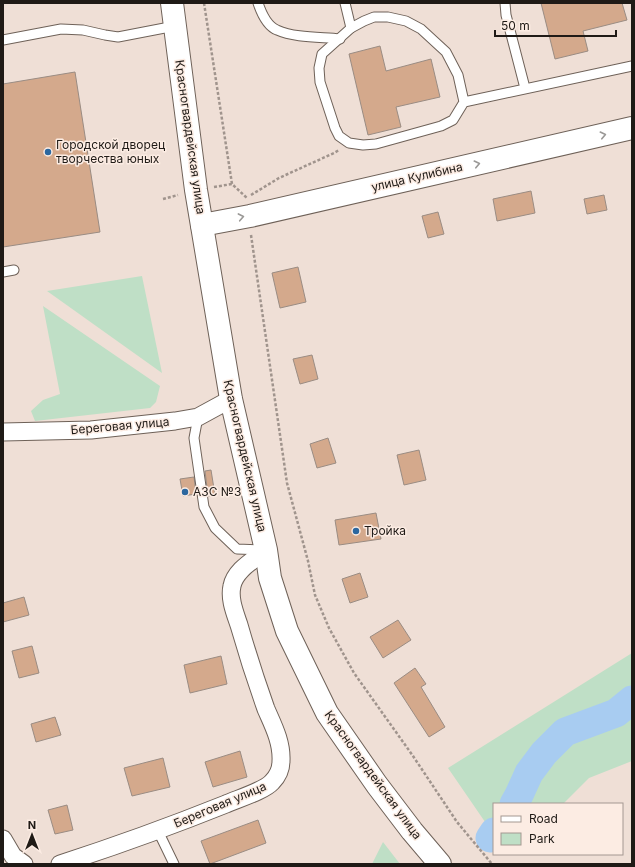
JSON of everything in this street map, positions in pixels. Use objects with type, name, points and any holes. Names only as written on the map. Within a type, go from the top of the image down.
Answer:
[{"type":"main road","name":"Красногвардейская улица","points":[[172,3],[196,190],[231,399],[266,550],[270,578],[287,631],[327,713],[412,832],[440,864]]},
{"type":"main road","name":"улица Кулибина","points":[[202,225],[248,207],[632,128]]},
{"type":"street","name":"Береговая улица","points":[[3,432],[91,430],[134,426],[198,417],[231,399]]},
{"type":"street","name":"Береговая улица","points":[[60,864],[158,831],[255,792],[271,784],[279,773],[282,760],[276,732],[248,657],[233,606],[231,593],[232,586],[239,572],[266,550]]},
{"type":"street","points":[[3,839],[13,856],[24,864]]},
{"type":"lane","points":[[258,3],[262,16],[276,30],[301,36],[340,38]]},
{"type":"lane","points":[[345,3],[351,28]]},
{"type":"lane","points":[[506,3],[506,15],[525,88]]},
{"type":"lane","points":[[374,17],[388,17],[406,21],[421,29],[446,52],[458,74],[464,102],[453,120],[441,126],[376,144],[363,145],[349,143],[339,136],[320,82],[319,68],[322,54],[340,38],[351,28],[374,17]]},
{"type":"lane","points":[[3,40],[62,29],[83,30],[118,37],[175,26]]},
{"type":"lane","points":[[464,102],[632,66]]},
{"type":"lane","points":[[3,272],[14,270]]},
{"type":"lane","points":[[198,417],[194,438],[204,508],[215,528],[237,549],[266,550]]},
{"type":"lane","points":[[158,831],[174,864]]},
{"type":"path","points":[[204,3],[232,184],[248,207],[286,483],[308,561],[315,595],[329,628],[354,673],[413,756],[457,822],[492,864]]},
{"type":"path","points":[[248,207],[278,178],[334,153],[349,143]]},
{"type":"green space","points":[[142,276],[162,373],[47,291]]},
{"type":"green space","points":[[43,306],[160,386],[156,402],[150,408],[35,421],[31,411],[43,400],[60,394]]},
{"type":"green space","points":[[632,653],[632,761],[589,778],[564,803],[493,803],[493,834],[448,768]]},
{"type":"green space","points":[[383,842],[400,864],[372,864]]},
{"type":"building","points":[[541,3],[622,3],[627,20],[583,31],[588,51],[555,59]]},
{"type":"building","points":[[380,46],[386,71],[431,59],[440,97],[396,107],[401,127],[368,135],[349,54]]},
{"type":"building","points":[[75,72],[100,232],[3,247],[3,84]]},
{"type":"building","points":[[531,191],[535,213],[497,221],[493,199]]},
{"type":"building","points":[[604,195],[607,210],[587,214],[584,199]]},
{"type":"building","points":[[438,212],[444,234],[428,238],[422,216]]},
{"type":"building","points":[[298,267],[306,302],[280,308],[272,273]]},
{"type":"building","points":[[312,355],[318,379],[300,384],[293,359]]},
{"type":"building","points":[[328,438],[336,463],[317,468],[310,444]]},
{"type":"building","points":[[419,450],[426,480],[404,485],[397,455]]},
{"type":"building","points":[[211,470],[215,495],[208,496],[205,471]]},
{"type":"building","points":[[194,477],[196,494],[183,496],[180,479]]},
{"type":"building","points":[[376,513],[381,539],[339,545],[335,520]]},
{"type":"building","points":[[360,573],[368,597],[350,603],[342,579]]},
{"type":"building","points":[[24,597],[29,615],[3,622],[3,603]]},
{"type":"building","points":[[398,620],[411,640],[383,658],[370,637]]},
{"type":"building","points":[[32,646],[39,673],[19,678],[12,651]]},
{"type":"building","points":[[221,656],[227,684],[190,693],[184,665]]},
{"type":"building","points":[[415,668],[426,684],[421,687],[445,727],[429,737],[394,683]]},
{"type":"building","points":[[55,717],[61,735],[36,742],[31,724]]},
{"type":"building","points":[[240,751],[247,777],[213,787],[205,762]]},
{"type":"building","points":[[163,758],[170,787],[132,796],[124,768]]},
{"type":"building","points":[[67,805],[73,830],[55,834],[48,810]]},
{"type":"building","points":[[258,820],[266,843],[210,864],[201,841]]},
{"type":"waterway","points":[[515,803],[529,773],[544,753],[565,732],[616,713],[632,700]]},
{"type":"waterway","points":[[490,838],[493,834]]},
{"type":"place","name":"Городской дворец творчества юных","points":[[48,152]]},
{"type":"place","name":"АЗС №3","points":[[185,492]]},
{"type":"place","name":"Тройка","points":[[356,531]]}]
